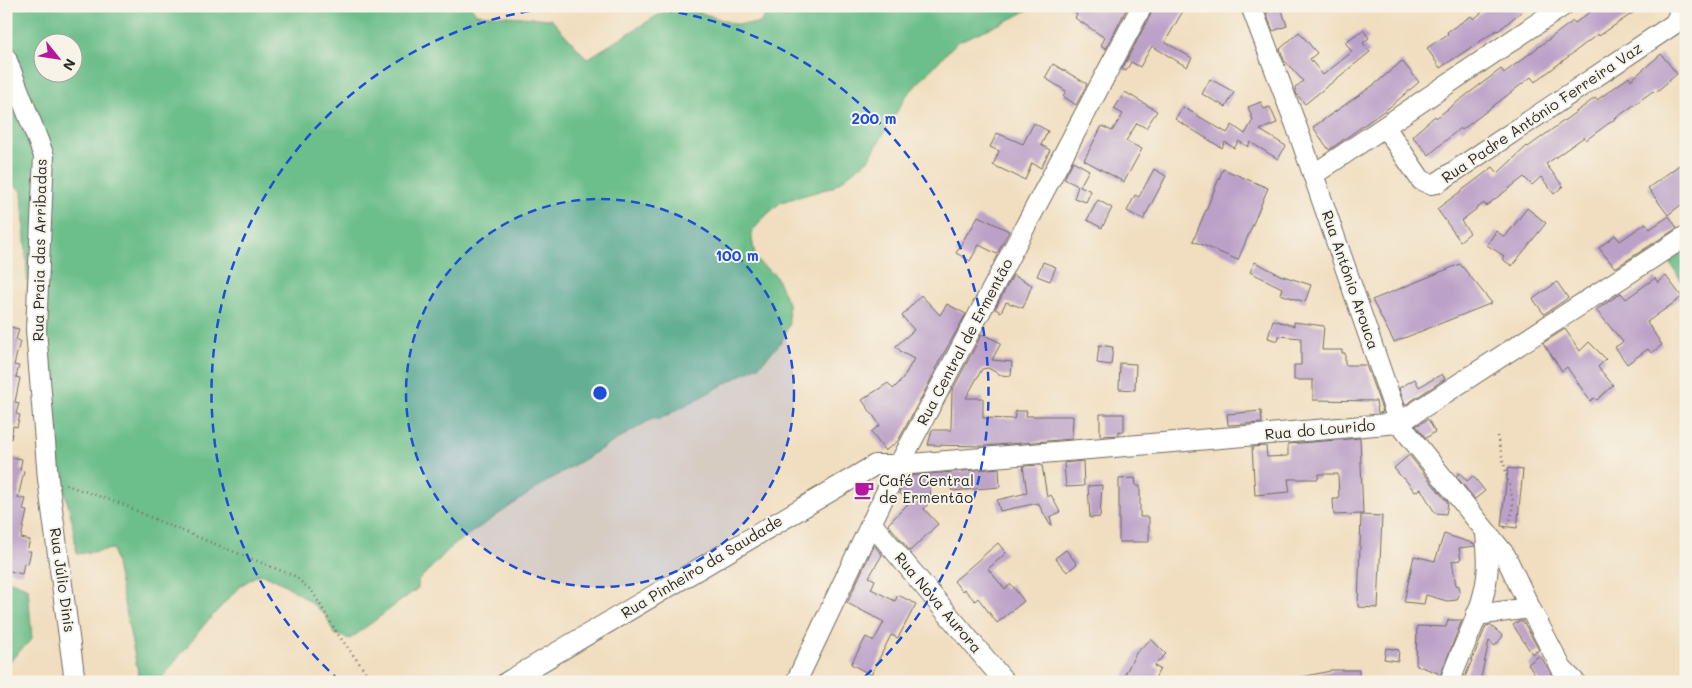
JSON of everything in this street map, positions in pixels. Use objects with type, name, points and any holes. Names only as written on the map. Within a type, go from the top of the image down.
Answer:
[{"type":"street","name":"Rua Central de Ermentão","points":[[796,682],[899,465],[1142,6]]},
{"type":"street","name":"Rua António Arouca","points":[[1251,6],[1313,175],[1399,423],[1505,555],[1562,669],[1575,682]]},
{"type":"street","points":[[1313,175],[1563,6]]},
{"type":"street","name":"Rua Padre António Ferreira Vaz","points":[[1384,127],[1421,180],[1430,184],[1438,183],[1674,24],[1679,15],[1678,6]]},
{"type":"street","name":"Rua Praia das Arribadas","points":[[6,58],[44,156],[36,330],[48,479]]},
{"type":"street","name":"Rua do Lourido","points":[[899,465],[1399,423],[1686,236]]},
{"type":"street","name":"Rua Pinheiro da Saudade","points":[[507,682],[875,465],[899,465]]},
{"type":"street","name":"Rua Júlio Dinis","points":[[48,479],[75,682]]},
{"type":"street","name":"Rua Nova Aurora","points":[[871,523],[1005,682]]},
{"type":"street","points":[[1450,682],[1476,615],[1487,577],[1491,538]]},
{"type":"street","points":[[1476,615],[1530,608]]},
{"type":"path","points":[[1491,538],[1511,518],[1513,502],[1497,436]]},
{"type":"path","points":[[48,479],[122,504],[294,576],[312,591],[337,633],[373,682]]},
{"type":"green space","points":[[6,6],[471,6],[476,14],[551,19],[587,59],[668,9],[702,13],[734,24],[759,24],[772,6],[1035,6],[1011,19],[957,42],[906,96],[869,159],[833,187],[781,202],[761,220],[751,234],[756,260],[776,276],[788,303],[789,324],[782,341],[760,365],[658,420],[655,417],[549,480],[453,545],[418,581],[418,588],[350,639],[334,634],[325,615],[317,607],[284,584],[259,574],[240,586],[204,625],[159,682],[140,682],[113,549],[77,554],[72,520],[33,366],[22,191],[6,179]]},
{"type":"green space","points":[[1686,250],[1686,289],[1670,262]]},
{"type":"green space","points":[[6,579],[28,588],[32,639],[6,665]]},
{"type":"building","points":[[1066,6],[1128,6],[1106,49],[1101,45],[1105,38],[1075,18],[1077,14]]},
{"type":"building","points":[[1154,6],[1175,6],[1183,11],[1165,42],[1192,58],[1187,67],[1152,46],[1140,67],[1131,62],[1126,71],[1122,69]]},
{"type":"building","points":[[1489,6],[1528,6],[1498,31],[1440,68],[1427,48],[1471,16],[1474,19]]},
{"type":"building","points":[[1598,6],[1643,6],[1599,36],[1598,34],[1535,82],[1531,77],[1462,130],[1460,128],[1429,155],[1412,136],[1435,116],[1436,118],[1501,69],[1504,73],[1573,21],[1575,23]]},
{"type":"building","points":[[1281,7],[1287,26],[1273,31],[1266,13]]},
{"type":"building","points":[[1363,30],[1369,38],[1363,43],[1370,52],[1305,104],[1297,95],[1295,88],[1303,81],[1284,60],[1280,49],[1299,32],[1317,53],[1310,59],[1323,75],[1352,52],[1345,42]]},
{"type":"building","points":[[1661,54],[1677,74],[1655,93],[1653,91],[1586,140],[1584,137],[1546,164],[1563,186],[1554,194],[1541,177],[1532,185],[1524,177],[1486,206],[1484,203],[1461,221],[1470,233],[1460,241],[1437,209],[1493,167],[1498,173],[1527,146],[1595,98],[1597,100],[1629,77],[1631,80]]},
{"type":"building","points":[[1402,61],[1419,82],[1391,106],[1329,150],[1313,127],[1375,84]]},
{"type":"building","points":[[1053,64],[1087,84],[1076,105],[1063,96],[1066,91],[1045,78]]},
{"type":"building","points":[[1210,79],[1234,92],[1226,107],[1202,94]]},
{"type":"building","points":[[1125,92],[1157,111],[1146,128],[1137,123],[1126,141],[1142,149],[1124,182],[1084,160],[1102,126],[1112,131],[1123,114],[1114,109]]},
{"type":"building","points":[[1261,102],[1264,109],[1270,107],[1277,123],[1260,130],[1286,146],[1278,159],[1250,142],[1248,147],[1239,141],[1234,148],[1225,142],[1222,148],[1175,119],[1183,107],[1227,133],[1232,125],[1245,134],[1253,120],[1248,107]]},
{"type":"building","points":[[1034,123],[1048,131],[1041,145],[1050,150],[1041,168],[1032,163],[1025,180],[993,165],[999,151],[990,147],[997,133],[1023,144]]},
{"type":"building","points":[[1686,160],[1686,201],[1668,215],[1648,188]]},
{"type":"building","points":[[1073,161],[1089,170],[1080,186],[1091,191],[1086,202],[1074,198],[1078,186],[1064,179]]},
{"type":"building","points":[[1154,169],[1166,176],[1143,220],[1127,211],[1135,195],[1139,197]]},
{"type":"building","points":[[1223,169],[1268,188],[1238,260],[1193,241]]},
{"type":"building","points":[[1098,200],[1112,208],[1102,228],[1087,220]]},
{"type":"building","points":[[1527,208],[1546,223],[1512,266],[1502,259],[1504,256],[1487,245],[1496,231],[1505,237]]},
{"type":"building","points":[[978,216],[1009,231],[997,254],[979,245],[970,261],[956,253]]},
{"type":"building","points":[[1669,216],[1677,228],[1615,268],[1599,248],[1615,235],[1620,241],[1646,223],[1650,229]]},
{"type":"building","points":[[1043,262],[1056,267],[1050,281],[1037,276]]},
{"type":"building","points":[[1255,262],[1280,275],[1311,285],[1305,302],[1280,294],[1282,288],[1250,272]]},
{"type":"building","points":[[1460,264],[1492,303],[1394,342],[1372,300]]},
{"type":"building","points":[[1013,275],[1032,285],[1023,308],[1006,302],[1001,312],[995,309]]},
{"type":"building","points":[[1666,276],[1682,297],[1647,322],[1662,345],[1651,353],[1648,349],[1627,364],[1615,347],[1623,342],[1596,310],[1621,293],[1626,299],[1655,278],[1658,283]]},
{"type":"building","points":[[1557,282],[1568,298],[1544,314],[1533,299]]},
{"type":"building","points":[[921,295],[940,315],[947,304],[966,314],[898,441],[885,451],[871,432],[880,425],[862,400],[888,383],[893,389],[902,380],[914,359],[901,352],[896,346],[914,330],[902,316]]},
{"type":"building","points":[[1273,320],[1294,326],[1294,322],[1324,326],[1322,350],[1342,350],[1342,353],[1345,353],[1345,365],[1366,365],[1383,412],[1378,413],[1376,401],[1313,400],[1313,380],[1294,380],[1294,365],[1301,365],[1301,338],[1279,336],[1278,341],[1268,338]]},
{"type":"building","points":[[6,326],[19,329],[16,340],[20,341],[14,365],[19,366],[16,377],[20,378],[15,402],[19,403],[16,414],[20,415],[17,427],[13,426],[11,439],[6,439]]},
{"type":"building","points":[[1565,329],[1580,351],[1589,342],[1606,359],[1598,367],[1613,385],[1597,400],[1594,398],[1590,401],[1567,367],[1562,371],[1543,343]]},
{"type":"building","points":[[982,334],[1001,343],[992,360],[1012,362],[1011,376],[1001,375],[988,368],[982,369],[966,398],[983,398],[983,418],[1014,419],[1016,411],[1027,411],[1026,416],[1073,416],[1072,439],[984,446],[928,445],[932,430],[951,430],[952,391]]},
{"type":"building","points":[[1099,345],[1113,347],[1111,365],[1097,363]]},
{"type":"building","points":[[1120,363],[1136,364],[1135,390],[1119,389]]},
{"type":"building","points":[[1442,374],[1445,379],[1405,405],[1399,388],[1415,379],[1419,387]]},
{"type":"building","points":[[1261,411],[1262,423],[1228,425],[1227,414]]},
{"type":"building","points":[[1100,414],[1124,414],[1124,432],[1119,431],[1119,435],[1100,436]]},
{"type":"building","points":[[1428,419],[1435,432],[1426,438],[1416,426]]},
{"type":"building","points":[[1360,438],[1363,514],[1334,515],[1333,499],[1339,499],[1338,474],[1319,474],[1318,479],[1288,479],[1290,492],[1255,495],[1252,447],[1266,446],[1267,457],[1288,456],[1288,444]]},
{"type":"building","points":[[1409,455],[1448,503],[1446,514],[1435,513],[1421,489],[1415,492],[1394,468]]},
{"type":"building","points":[[6,456],[22,459],[20,470],[24,471],[18,498],[26,499],[23,510],[27,511],[21,538],[30,540],[27,551],[31,551],[28,564],[24,563],[22,574],[6,570]]},
{"type":"building","points":[[1083,461],[1084,486],[1066,487],[1064,463]]},
{"type":"building","points":[[1042,465],[1047,497],[1051,495],[1060,512],[1050,517],[1052,525],[1050,525],[1038,503],[1000,511],[997,500],[1027,493],[1023,466]]},
{"type":"building","points":[[999,468],[1000,487],[952,491],[951,485],[930,486],[931,500],[924,509],[938,524],[910,551],[888,524],[911,501],[899,493],[907,476]]},
{"type":"building","points":[[1508,468],[1523,470],[1517,528],[1501,526]]},
{"type":"building","points":[[1460,473],[1467,481],[1473,476],[1485,491],[1475,499],[1456,476]]},
{"type":"building","points":[[1135,478],[1136,486],[1140,486],[1140,517],[1149,517],[1149,542],[1119,542],[1119,479]]},
{"type":"building","points":[[1102,485],[1100,517],[1090,518],[1088,486]]},
{"type":"building","points":[[1361,515],[1382,516],[1378,608],[1358,607]]},
{"type":"building","points":[[1444,534],[1475,544],[1475,546],[1459,548],[1461,560],[1452,561],[1456,585],[1459,586],[1460,592],[1457,600],[1447,601],[1426,595],[1424,604],[1404,602],[1414,556],[1435,561]]},
{"type":"building","points":[[998,543],[1006,553],[988,569],[1005,589],[1011,584],[1024,601],[997,623],[978,598],[975,601],[964,589],[962,591],[954,581]]},
{"type":"building","points":[[874,545],[882,555],[869,577],[875,580],[871,589],[895,601],[898,595],[916,604],[898,638],[891,635],[871,675],[851,664],[866,637],[874,641],[884,622],[847,603]]},
{"type":"building","points":[[1066,550],[1077,564],[1067,572],[1055,558]]},
{"type":"building","points":[[1448,620],[1462,620],[1439,679],[1438,673],[1416,665],[1417,626],[1446,627]]},
{"type":"building","points":[[1523,621],[1539,650],[1532,654],[1513,625]]},
{"type":"building","points":[[1490,625],[1503,636],[1495,646],[1489,641],[1480,682],[1463,682],[1486,626]]},
{"type":"building","points":[[1151,639],[1166,654],[1154,666],[1160,669],[1153,682],[1121,682],[1136,653]]},
{"type":"building","points":[[1386,648],[1399,650],[1398,661],[1384,659]]},
{"type":"building","points":[[1540,655],[1558,682],[1540,682],[1528,664]]},
{"type":"building","points":[[1330,670],[1359,670],[1359,682],[1303,682],[1302,677]]},
{"type":"place","name":"Café Central de Ermentão","points":[[864,490]]}]
